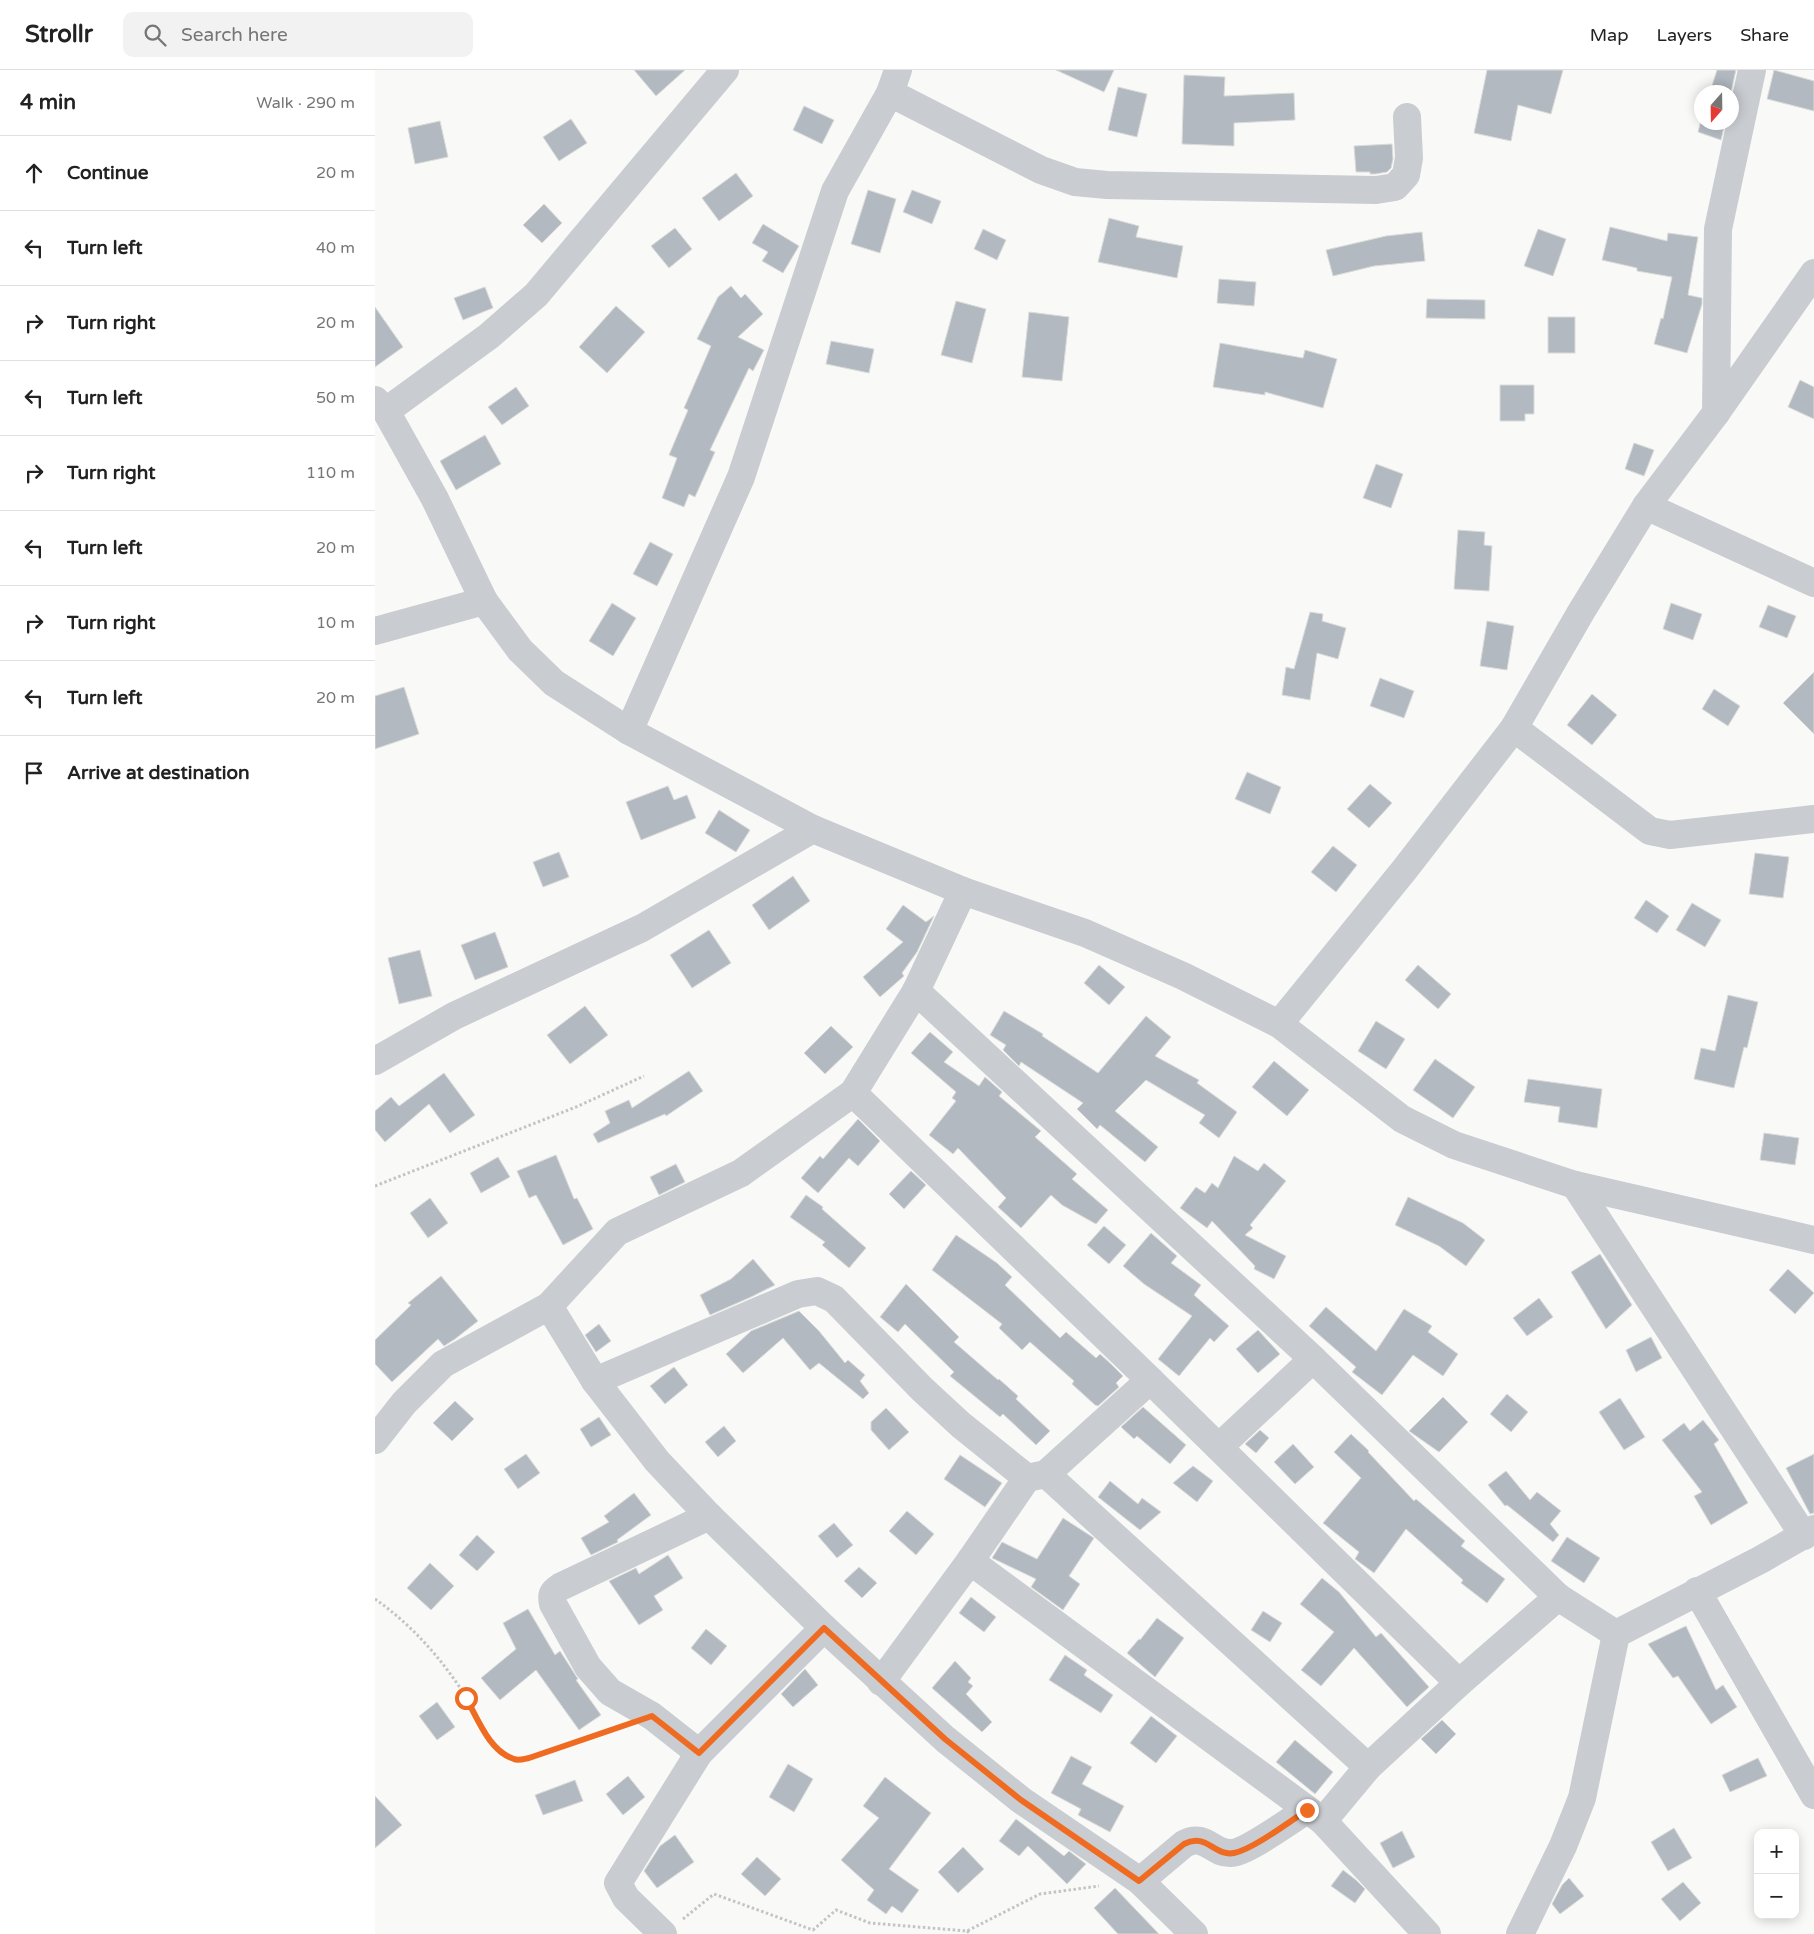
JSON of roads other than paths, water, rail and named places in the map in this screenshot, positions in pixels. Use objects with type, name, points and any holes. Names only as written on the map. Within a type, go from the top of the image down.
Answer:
[{"type":"street","points":[[725,70],[535,295],[489,336],[380,406],[435,499],[484,601],[520,650],[554,682],[629,731],[813,829],[963,891],[1085,933],[1183,976],[1279,1024],[1402,1119],[1454,1145],[1575,1185],[1814,1240]]},
{"type":"street","points":[[1716,413],[1718,229],[1752,70]]},
{"type":"street","points":[[629,731],[741,477],[835,192],[894,82],[1041,170],[1075,182],[1107,185],[1377,190],[1395,187],[1406,175],[1409,158],[1407,117]]},
{"type":"street","points":[[1279,1024],[1405,869],[1514,728],[1581,612],[1646,506],[1716,413],[1814,273]]},
{"type":"street","points":[[1646,506],[1814,583]]},
{"type":"street","points":[[375,632],[484,601]]},
{"type":"street","points":[[1514,728],[1650,831],[1670,835],[1814,819]]},
{"type":"street","points":[[375,1061],[454,1016],[642,928],[813,829]]},
{"type":"street","points":[[375,1440],[404,1403],[443,1364],[549,1306],[617,1232],[741,1174],[853,1092],[916,990],[963,891]]},
{"type":"street","points":[[916,990],[1313,1359],[1558,1597],[1616,1634]]},
{"type":"street","points":[[853,1092],[1459,1683]]},
{"type":"street","points":[[1575,1185],[1809,1532],[1616,1634]]},
{"type":"street","points":[[595,1381],[798,1294],[817,1291],[834,1300],[921,1389],[961,1425],[1037,1476],[1368,1766]]},
{"type":"street","points":[[549,1306],[595,1381],[657,1461],[709,1516],[824,1628],[945,1739],[1021,1800],[1139,1881],[1194,1934]]},
{"type":"street","points":[[1219,1447],[1313,1359]]},
{"type":"street","points":[[881,1682],[970,1561],[1037,1476],[1150,1380]]},
{"type":"street","points":[[699,1753],[652,1716],[610,1692],[588,1667],[553,1604],[551,1597],[554,1591],[560,1587],[709,1516]]},
{"type":"street","points":[[970,1561],[1315,1816],[1427,1934]]},
{"type":"street","points":[[1697,1591],[1814,1796]]},
{"type":"street","points":[[1139,1881],[1191,1840],[1201,1840],[1231,1854],[1315,1816],[1459,1683],[1558,1597]]},
{"type":"street","points":[[670,1928],[626,1898],[618,1883],[699,1753],[824,1628]]},
{"type":"street","points":[[1520,1934],[1563,1846],[1582,1798],[1616,1634]]}]
